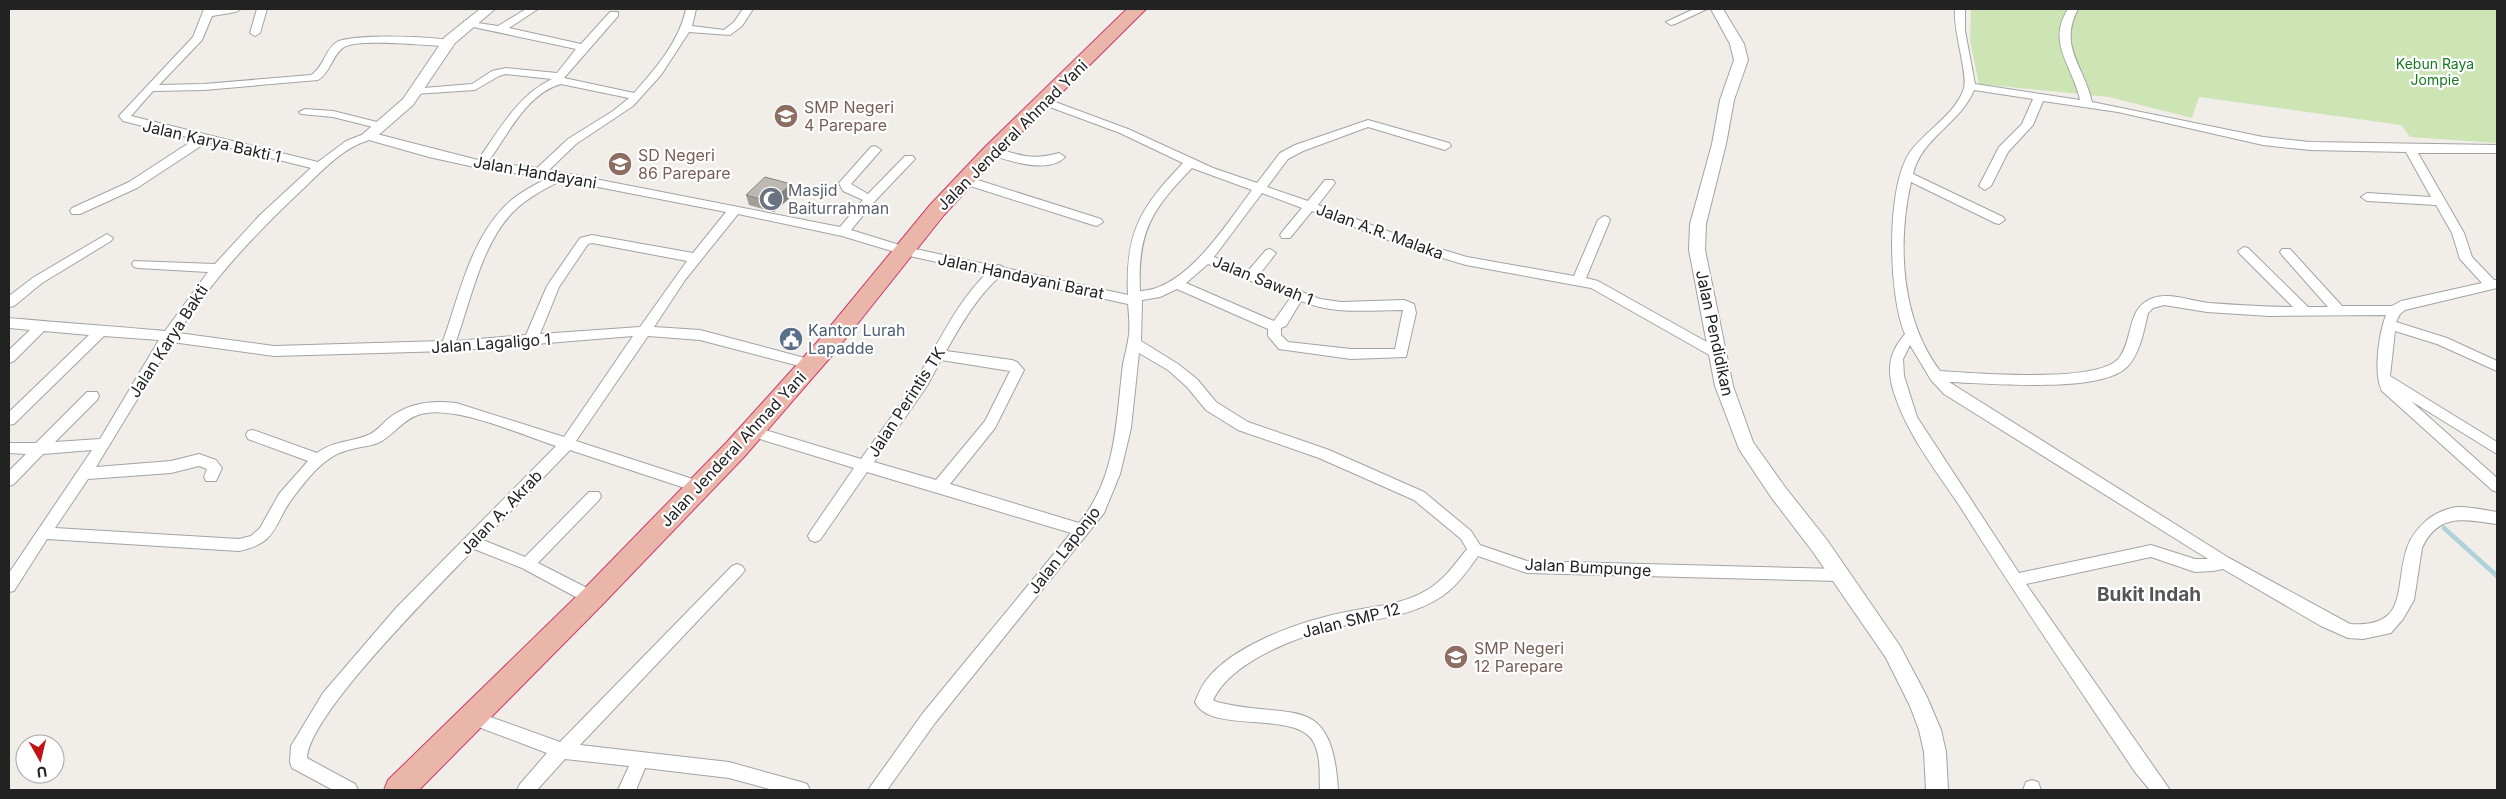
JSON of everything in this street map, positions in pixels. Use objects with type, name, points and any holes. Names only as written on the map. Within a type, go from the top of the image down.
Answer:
[{"type":"highway","name":"Jalan Jenderal Ahmad Yani","points":[[400,790],[700,487],[811,364],[906,251],[937,210],[992,151],[1137,9]]},
{"type":"street","points":[[208,11],[236,9]]},
{"type":"street","points":[[255,33],[262,9]]},
{"type":"street","points":[[369,136],[406,105],[448,43],[468,23],[488,9]]},
{"type":"street","points":[[499,30],[533,9]]},
{"type":"street","points":[[540,172],[569,144],[622,109],[636,96],[664,62],[686,29],[691,18],[691,9]]},
{"type":"street","points":[[686,29],[726,33],[738,24],[748,9]]},
{"type":"street","points":[[1671,22],[1702,9]]},
{"type":"street","name":"Jalan Pendidikan","points":[[1717,9],[1737,44],[1741,60],[1727,100],[1719,144],[1698,224],[1697,250],[1724,386],[1745,444],[1893,652],[1920,704],[1930,730],[1935,752],[1937,790]]},
{"type":"street","points":[[1960,9],[1960,21],[1970,86],[1964,98],[1914,155],[1906,175],[1902,193],[1901,289],[1905,317],[1911,335],[1936,376],[1960,398],[2224,562],[2334,625],[2348,631],[2370,631],[2385,628],[2406,600],[2414,548],[2420,536],[2437,520],[2457,513],[2497,518]]},
{"type":"street","points":[[2073,9],[2066,22],[2063,38],[2073,68],[2082,83],[2087,104]]},
{"type":"street","name":"Jalan Karya Bakti 1","points":[[208,11],[198,38],[129,110],[125,116],[127,119],[320,166]]},
{"type":"street","points":[[480,164],[512,119],[539,91],[559,80],[583,48],[614,14]]},
{"type":"street","points":[[468,23],[583,48]]},
{"type":"street","points":[[151,88],[204,87],[314,78],[323,72],[337,47],[353,40],[448,43]]},
{"type":"street","points":[[415,91],[475,87],[496,73],[506,71],[636,96]]},
{"type":"street","points":[[1970,86],[2087,104],[2263,141],[2310,146],[2497,149]]},
{"type":"street","points":[[1985,186],[2003,150],[2027,125],[2039,98]]},
{"type":"street","name":"Jalan A.R. Malaka","points":[[1043,101],[1124,131],[1192,162],[1261,190],[1310,206],[1413,245],[1466,261],[1578,281],[1608,290],[1656,321],[1716,353]]},
{"type":"street","points":[[305,112],[333,114],[381,126]]},
{"type":"street","name":"Jalan Sawah 1","points":[[1274,326],[1275,336],[1284,346],[1352,354],[1401,354],[1410,312],[1409,307],[1404,305],[1341,307],[1298,296],[1206,259],[1261,190],[1284,156],[1299,148],[1359,124],[1374,123],[1388,130],[1445,146]]},
{"type":"street","name":"Jalan Handayani","points":[[369,136],[429,153],[480,164],[540,172],[735,209],[843,232],[906,251]]},
{"type":"street","name":"Jalan Karya Bakti","points":[[9,586],[104,444],[168,336],[217,268],[266,216],[320,166],[348,143],[369,136]]},
{"type":"street","points":[[76,211],[133,184],[205,138]]},
{"type":"street","points":[[2410,149],[2458,233],[2469,264],[2494,285]]},
{"type":"street","points":[[870,199],[847,188],[845,183],[875,150]]},
{"type":"street","points":[[992,151],[1028,162],[1051,161],[1059,157]]},
{"type":"street","points":[[843,232],[870,199],[909,159]]},
{"type":"street","name":"Jalan Laponjo","points":[[877,790],[929,718],[1099,509],[1113,474],[1124,428],[1130,363],[1135,344],[1136,298],[1133,268],[1141,226],[1162,192],[1192,162]]},
{"type":"street","points":[[1906,175],[1999,220]]},
{"type":"street","points":[[448,346],[481,251],[495,225],[525,197],[560,176]]},
{"type":"street","points":[[965,180],[1097,222]]},
{"type":"street","points":[[1286,235],[1329,183]]},
{"type":"street","points":[[2367,197],[2438,201]]},
{"type":"street","name":"Jalan A. Akrab","points":[[349,790],[298,762],[299,746],[329,698],[402,612],[567,444],[695,258],[735,209]]},
{"type":"street","points":[[1578,281],[1604,220]]},
{"type":"street","points":[[9,303],[46,276],[107,238]]},
{"type":"street","points":[[531,340],[553,286],[584,241],[592,239],[695,258]]},
{"type":"street","name":"Jalan Handayani Barat","points":[[906,251],[1136,298],[1156,295],[1177,284],[1206,259]]},
{"type":"street","points":[[2244,251],[2305,312]]},
{"type":"street","points":[[2286,252],[2339,310]]},
{"type":"street","points":[[1250,277],[1270,253]]},
{"type":"street","points":[[138,264],[217,268]]},
{"type":"street","name":"Jalan Perintis TK","points":[[815,536],[922,382],[963,309],[977,290],[999,269]]},
{"type":"street","points":[[1177,284],[1274,326],[1281,323],[1298,296]]},
{"type":"street","points":[[2494,285],[2401,306],[2391,317],[2383,377],[2387,387],[2395,395],[2497,486]]},
{"type":"street","points":[[1936,376],[2060,379],[2109,373],[2123,363],[2142,311],[2148,304],[2158,300],[2205,307],[2305,312],[2367,308],[2391,317],[2497,366]]},
{"type":"street","name":"Jalan Lagaligo 1","points":[[9,323],[41,327],[102,329],[168,336],[253,350],[348,350],[448,346],[644,331],[700,335],[811,364]]},
{"type":"street","points":[[9,358],[41,327]]},
{"type":"street","points":[[9,420],[102,329]]},
{"type":"street","points":[[1911,335],[1899,351],[1896,368],[1900,390],[1911,419],[2015,580],[2141,766],[2160,790]]},
{"type":"street","points":[[1135,344],[1173,367],[1192,384],[1211,406],[1243,426],[1324,454],[1419,496],[1466,535],[1475,549]]},
{"type":"street","points":[[937,355],[1012,365],[1017,370],[990,424],[939,487]]},
{"type":"street","points":[[2383,377],[2497,448]]},
{"type":"street","points":[[9,480],[92,396]]},
{"type":"street","points":[[43,533],[239,545],[250,543],[261,538],[270,529],[278,508],[287,494],[319,460],[338,447],[367,441],[377,436],[402,416],[441,405],[456,408],[700,487]]},
{"type":"street","points":[[752,431],[864,467],[939,487],[1082,530]]},
{"type":"street","points":[[253,435],[319,460]]},
{"type":"street","points":[[9,448],[40,450],[104,444]]},
{"type":"street","points":[[83,474],[171,467],[199,460],[211,464],[215,468],[211,476]]},
{"type":"street","points":[[526,564],[594,496]]},
{"type":"street","points":[[472,542],[526,564],[592,598]]},
{"type":"street","name":"Jalan Bumpunge","points":[[1475,549],[1527,567],[1840,575]]},
{"type":"street","name":"Jalan SMP 12","points":[[1329,790],[1327,756],[1324,742],[1316,730],[1300,721],[1284,716],[1256,716],[1210,708],[1203,702],[1206,690],[1240,662],[1293,634],[1341,620],[1403,608],[1424,600],[1452,580],[1475,549]]},
{"type":"street","points":[[2015,580],[2151,552],[2172,556],[2196,567],[2210,567],[2224,562]]},
{"type":"street","points":[[526,790],[553,758],[563,751],[737,570]]},
{"type":"street","points":[[471,717],[563,751],[729,770],[801,790]]},
{"type":"street","points":[[627,790],[641,759]]},
{"type":"green space","name":"Kebun Raya Jompie","points":[[1971,9],[2497,9],[2497,143],[2410,137],[2401,125],[2199,97],[2192,118],[2109,97],[1979,84],[1970,41]]},
{"type":"building","points":[[765,177],[791,184],[771,202],[746,195]]},
{"type":"waterway","points":[[2444,528],[2497,576]]},
{"type":"place","name":"SMP Negeri 4 Parepare","points":[[786,116]]},
{"type":"place","name":"SD Negeri 86 Parepare","points":[[620,164]]},
{"type":"place","name":"Masjid Baiturrahman","points":[[771,199]]},
{"type":"place","name":"Kantor Lurah Lapadde","points":[[791,339]]},
{"type":"place","name":"SMP Negeri 12 Parepare","points":[[1456,657]]},
{"type":"district","name":"Bukit Indah","points":[[2149,594]]}]
